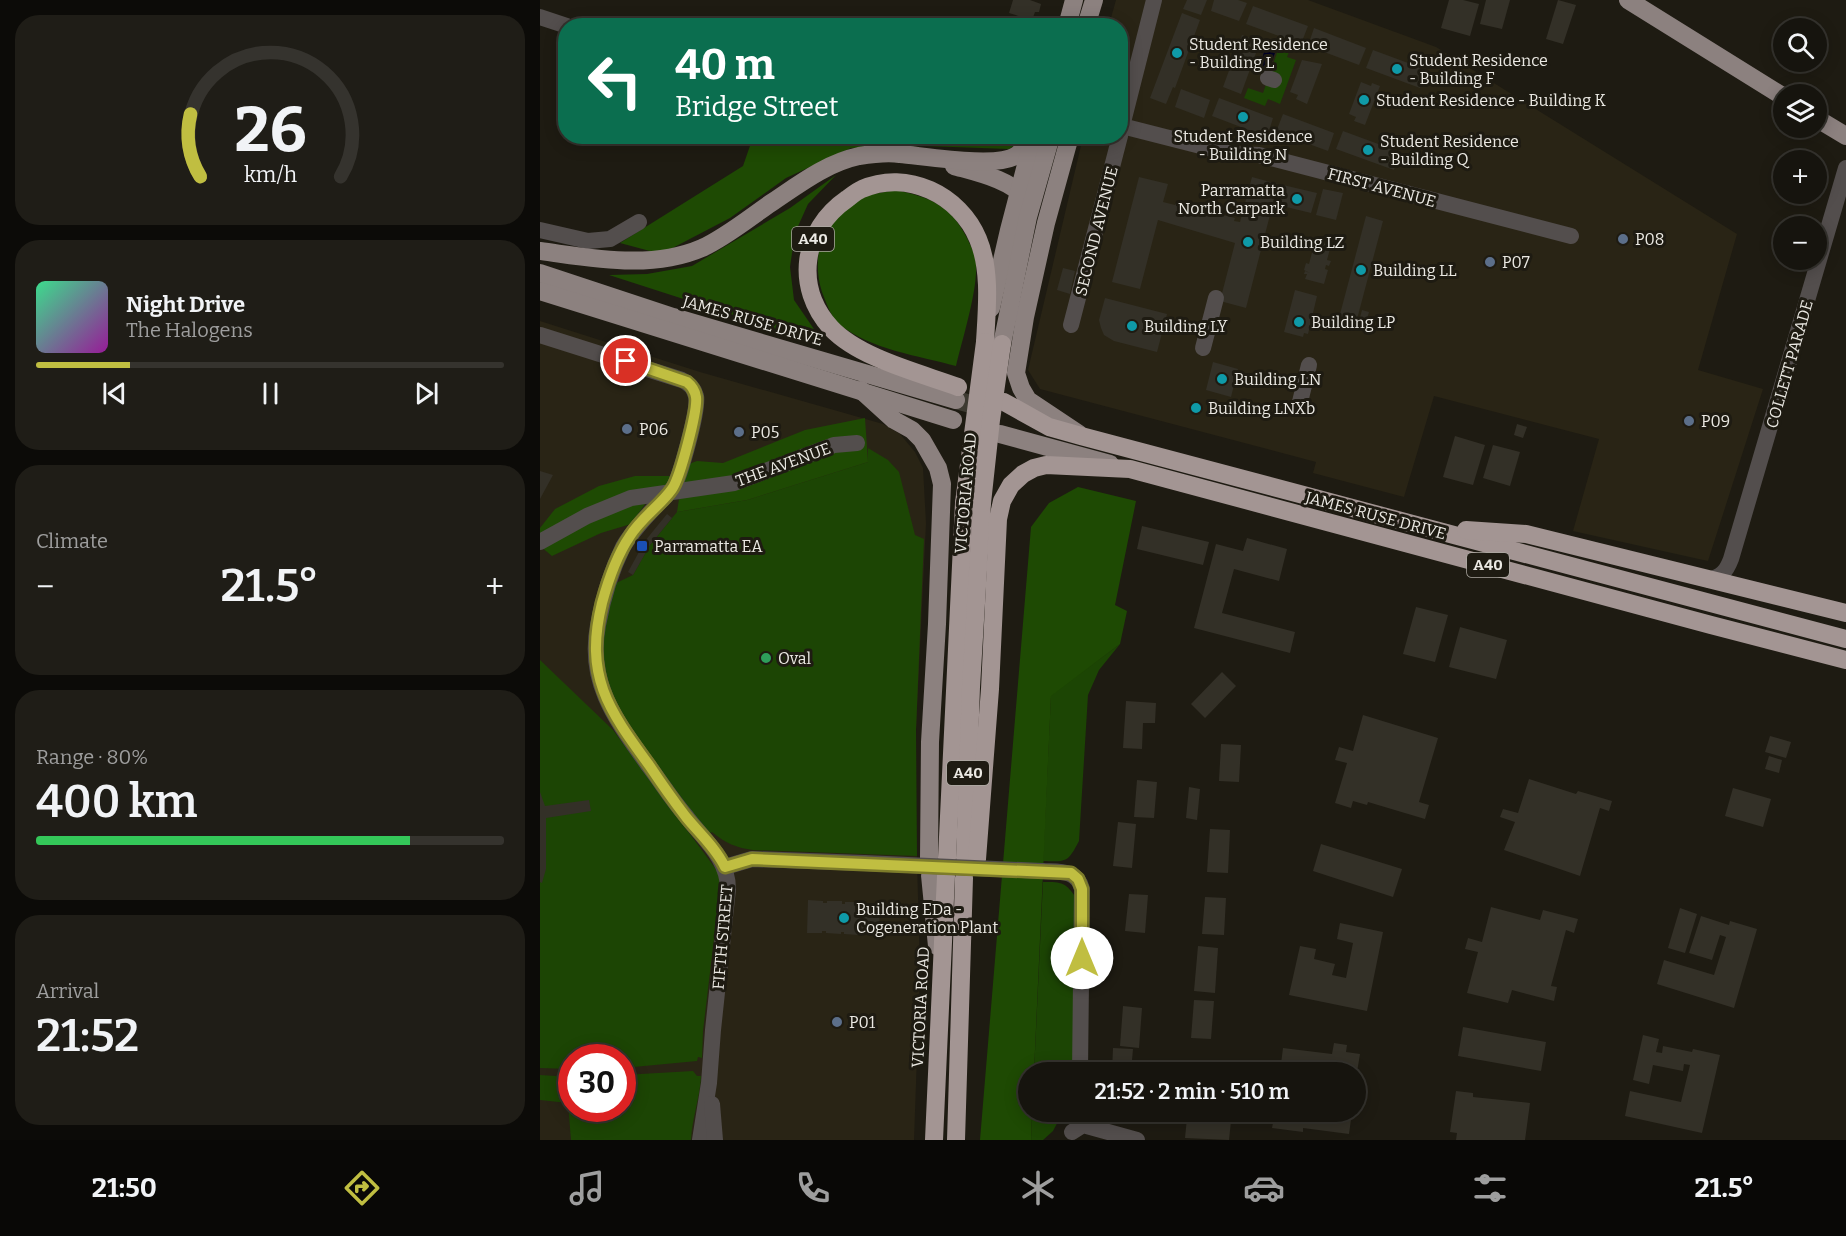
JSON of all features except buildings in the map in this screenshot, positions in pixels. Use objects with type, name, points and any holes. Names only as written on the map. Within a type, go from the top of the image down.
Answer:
[{"type":"highway","name":"A40","points":[[957,393],[873,356],[831,328],[816,306],[808,281],[809,250],[819,225],[838,205],[862,189],[890,182],[920,185],[946,198],[968,218],[985,261],[987,304],[994,343]]},
{"type":"highway","name":"VICTORIA ROAD","points":[[934,1140],[940,978],[938,867],[973,503],[994,343]]},
{"type":"highway","name":"JAMES RUSE DRIVE","points":[[1003,408],[1049,427],[1081,436],[1846,639]]},
{"type":"highway","name":"VICTORIA ROAD","points":[[973,503],[971,859],[990,689],[998,519],[1002,501],[1011,485],[1023,474],[1046,465],[1130,469]]},
{"type":"highway","name":"JAMES RUSE DRIVE","points":[[1130,469],[1846,660]]},
{"type":"highway","points":[[1447,533],[1455,529],[1526,534],[1846,613]]},
{"type":"highway","points":[[956,1140],[959,1000],[971,966],[970,878]]},
{"type":"main road","points":[[1068,18],[1074,0]]},
{"type":"main road","points":[[1089,18],[1096,0]]},
{"type":"main road","points":[[1094,18],[1096,0]]},
{"type":"main road","points":[[1628,0],[1773,90]]},
{"type":"main road","points":[[1827,125],[1846,136]]},
{"type":"main road","points":[[540,251],[624,261],[660,259],[703,248],[816,173],[856,157],[878,153],[974,161],[1011,158],[1019,154],[1026,144]]},
{"type":"main road","name":"VICTORIA ROAD","points":[[994,343],[1000,269],[1030,144]]},
{"type":"main road","name":"VICTORIA ROAD","points":[[994,343],[1015,274],[1049,144]]},
{"type":"main road","points":[[1069,144],[1043,235],[1025,317],[1016,373],[1028,400],[1081,436]]},
{"type":"main road","points":[[926,158],[1000,181],[1019,190],[1026,202],[1028,217]]},
{"type":"main road","name":"JAMES RUSE DRIVE","points":[[540,273],[674,317],[957,393]]},
{"type":"main road","name":"JAMES RUSE DRIVE","points":[[540,291],[953,420]]},
{"type":"main road","points":[[861,390],[894,420],[912,430],[922,440],[938,468],[942,484],[930,742],[938,867]]},
{"type":"main road","name":"JAMES RUSE DRIVE","points":[[1000,434],[1130,469]]},
{"type":"street","name":"SECOND AVENUE","points":[[1128,104],[1154,0]]},
{"type":"street","points":[[540,17],[558,23]]},
{"type":"street","name":"FIRST AVENUE","points":[[1128,133],[1232,154],[1258,155],[1570,236]]},
{"type":"street","name":"SECOND AVENUE","points":[[1071,325],[1118,144]]},
{"type":"street","name":"COLLETT PARADE","points":[[1731,559],[1846,168]]},
{"type":"street","points":[[540,230],[588,241],[610,238],[639,222]]},
{"type":"street","points":[[1203,348],[1216,298]]},
{"type":"street","name":"FIFTH STREET","points":[[540,335],[682,380],[696,395],[696,406],[677,479],[671,491],[630,535],[604,595],[595,646],[596,665],[605,698],[614,714],[666,791],[725,867],[728,889],[713,1030],[711,1072],[715,1140]]},
{"type":"street","points":[[1300,402],[1309,365]]},
{"type":"street","name":"THE AVENUE","points":[[540,542],[566,526],[631,498],[734,483],[834,445],[857,443]]},
{"type":"street","points":[[1709,580],[1727,571],[1731,559]]},
{"type":"street","points":[[1731,559],[1731,577],[1743,588]]},
{"type":"street","points":[[725,867],[752,859],[1071,873],[1078,879],[1082,889],[1080,1062]]},
{"type":"street","points":[[711,1072],[722,1140]]},
{"type":"street","name":"FIFTH STREET","points":[[700,1140],[711,1072]]},
{"type":"street","points":[[1068,1136],[1074,1122]]},
{"type":"street","points":[[1068,1136],[1083,1125],[1137,1140]]},
{"type":"shaded area","points":[[1116,0],[1308,0],[1436,47],[1737,234],[1698,370],[1763,389],[1708,561],[1573,531],[1599,439],[1434,396],[1404,497],[1313,473],[1316,462],[1040,389],[1028,370],[1081,144],[1128,144],[1128,18],[1111,18]]},
{"type":"shaded area","points":[[540,321],[700,372],[883,424],[900,434],[915,452],[923,468],[926,523],[916,730],[920,970],[914,1140],[540,1140]]},
{"type":"green space","points":[[1278,50],[1289,52],[1287,57],[1296,60],[1280,104],[1268,99],[1265,106],[1244,98],[1248,88],[1263,93]]},
{"type":"green space","points":[[751,144],[1017,144],[1009,149],[924,146],[851,148],[786,178],[730,218],[661,254],[620,243],[743,166]]},
{"type":"green space","points":[[836,175],[808,204],[795,233],[790,267],[794,300],[816,332],[798,336],[609,275],[647,274],[692,266],[790,208]]},
{"type":"green space","points":[[896,190],[930,200],[947,211],[961,228],[974,253],[976,268],[973,295],[956,366],[879,346],[851,333],[834,317],[822,292],[818,262],[820,247],[824,233],[832,221],[841,210],[853,202],[868,195]]},
{"type":"green space","points":[[865,418],[868,462],[747,500],[677,512],[681,486],[653,493],[631,524],[601,533],[552,556],[540,546],[540,528],[555,509],[599,486],[635,476],[670,476],[686,465],[697,461],[723,463],[805,430]]},
{"type":"green space","points":[[868,448],[888,460],[899,472],[915,535],[924,539],[916,730],[917,856],[753,850],[736,846],[712,832],[708,834],[626,723],[607,689],[601,633],[616,583],[633,575],[650,545],[677,512],[747,500],[868,462]]},
{"type":"green space","points":[[1078,487],[1136,501],[1115,605],[1127,611],[1120,644],[1051,696],[1034,1062],[1018,1062],[1018,1122],[1032,1122],[1031,1140],[980,1140],[1031,527],[1049,503]]},
{"type":"green space","points":[[1120,644],[1099,670],[1088,695],[1079,841],[1066,859],[1043,861],[1051,695]]},
{"type":"green space","points":[[540,660],[613,730],[718,872],[720,888],[703,1031],[702,1058],[698,1057],[697,1061],[636,1067],[636,1044],[558,1044],[558,1069],[540,1068]]},
{"type":"green space","points":[[1043,882],[1055,882],[1063,884],[1077,899],[1073,1062],[1034,1062]]},
{"type":"green space","points":[[693,1071],[697,1076],[701,1076],[691,1140],[571,1140],[570,1122],[636,1122],[636,1074]]},
{"type":"green space","points":[[540,1075],[558,1076],[558,1102],[540,1100]]},
{"type":"green space","points":[[1032,1122],[1058,1122],[1053,1131],[1043,1140],[1031,1140]]},
{"type":"water","points":[[1265,49],[1275,53],[1268,72],[1259,68]]},
{"type":"tunnel","points":[[956,400],[1003,413]]},
{"type":"place","name":"Student Residence - Building L","points":[[1177,53]]},
{"type":"place","name":"Student Residence - Building F","points":[[1397,69]]},
{"type":"place","name":"Student Residence - Building K","points":[[1364,100]]},
{"type":"place","name":"Student Residence - Building N","points":[[1243,117]]},
{"type":"place","name":"Student Residence - Building Q","points":[[1368,150]]},
{"type":"place","name":"Parramatta North Carpark","points":[[1297,199]]},
{"type":"place","name":"P08","points":[[1623,239]]},
{"type":"place","name":"Building LZ","points":[[1248,242]]},
{"type":"place","name":"P07","points":[[1490,262]]},
{"type":"place","name":"Building LL","points":[[1361,270]]},
{"type":"place","name":"Building LP","points":[[1299,322]]},
{"type":"place","name":"Building LY","points":[[1132,326]]},
{"type":"place","name":"Building LN","points":[[1222,379]]},
{"type":"place","name":"Building LNXb","points":[[1196,408]]},
{"type":"place","name":"P09","points":[[1689,421]]},
{"type":"place","name":"P06","points":[[627,429]]},
{"type":"place","name":"P05","points":[[739,432]]},
{"type":"place","name":"Parramatta EA","points":[[642,546]]},
{"type":"place","name":"Oval","points":[[766,658]]},
{"type":"place","name":"Building EDa - Cogeneration Plant","points":[[844,918]]},
{"type":"place","name":"P01","points":[[837,1022]]},
{"type":"route","points":[[626,361],[687,382],[696,395],[693,422],[675,485],[644,518],[623,548],[607,585],[595,646],[599,681],[605,698],[676,804],[725,867],[752,859],[1071,873],[1078,879],[1082,889],[1082,958]]}]
